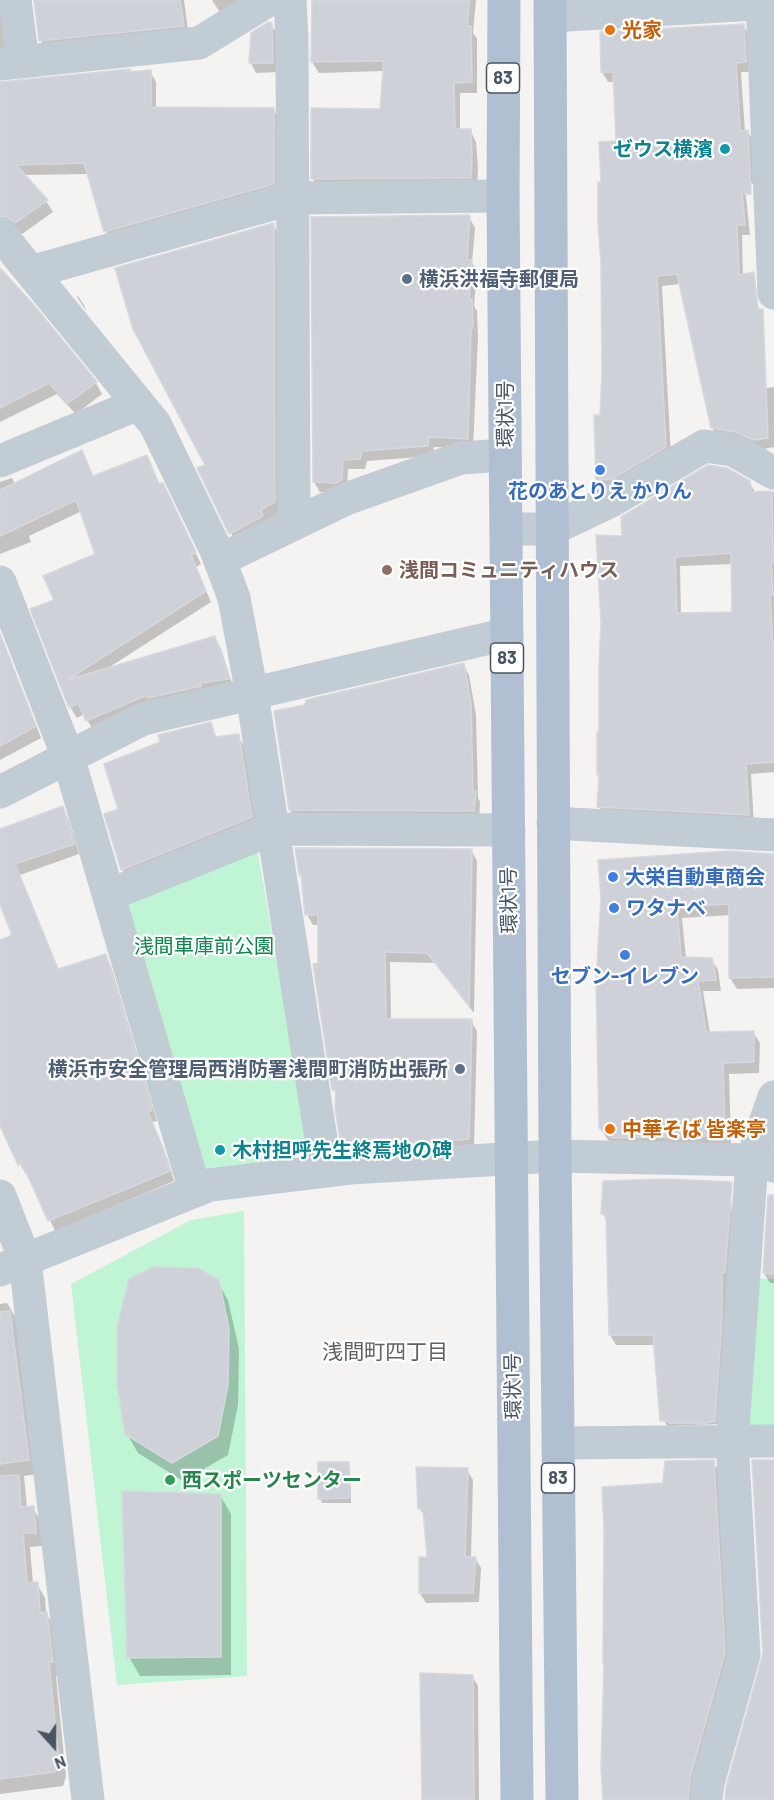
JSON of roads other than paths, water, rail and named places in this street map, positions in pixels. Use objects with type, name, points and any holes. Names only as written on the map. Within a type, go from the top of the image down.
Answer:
[{"type":"main road","name":"環状1号","points":[[504,0],[503,196],[517,1800]]},
{"type":"main road","name":"83","points":[[550,8],[555,1156],[562,1800]]},
{"type":"street","points":[[15,0],[12,63],[199,44],[269,0]]},
{"type":"street","points":[[290,0],[294,524]]},
{"type":"street","points":[[550,8],[768,3],[774,293]]},
{"type":"street","points":[[34,276],[42,269],[293,198],[503,196]]},
{"type":"street","points":[[0,234],[155,424],[220,560],[234,598],[252,694],[326,1171]]},
{"type":"street","points":[[0,461],[138,404]]},
{"type":"street","points":[[506,529],[552,529],[611,501],[704,446],[733,450],[774,473]]},
{"type":"street","points":[[220,560],[346,500],[461,458],[505,455]]},
{"type":"street","points":[[0,582],[68,757],[195,1190]]},
{"type":"street","points":[[0,792],[143,719],[507,634]]},
{"type":"street","points":[[553,823],[774,835]]},
{"type":"street","points":[[109,895],[273,829],[509,830]]},
{"type":"street","points":[[706,1800],[708,1783],[744,1655],[732,1441],[763,1163],[774,1097]]},
{"type":"street","points":[[13,1265],[210,1185],[326,1171],[555,1156],[763,1163]]},
{"type":"street","points":[[0,1196],[13,1265],[88,1800]]},
{"type":"street","points":[[558,1443],[774,1441]]},
{"type":"place","name":"光家","points":[[610,30]]},
{"type":"place","name":"ゼウス横濱","points":[[725,149]]},
{"type":"place","name":"横浜洪福寺郵便局","points":[[407,279]]},
{"type":"place","name":"花のあとりえ かりん","points":[[600,470]]},
{"type":"place","name":"浅間コミュニティハウス","points":[[387,570]]},
{"type":"place","name":"大栄自動車商会","points":[[613,877]]},
{"type":"place","name":"ワタナベ","points":[[614,908]]},
{"type":"place","name":"セブン-イレブン","points":[[625,955]]},
{"type":"place","name":"横浜市安全管理局西消防署浅間町消防出張所","points":[[460,1069]]},
{"type":"place","name":"中華そば 皆楽亭","points":[[610,1129]]},
{"type":"place","name":"木村担呼先生終焉地の碑","points":[[220,1150]]},
{"type":"place","name":"西スポーツセンター","points":[[170,1480]]},
{"type":"district","name":"浅間町四丁目","points":[[385,1352]]},
{"type":"park label","name":"浅間車庫前公園","points":[[204,946]]}]
